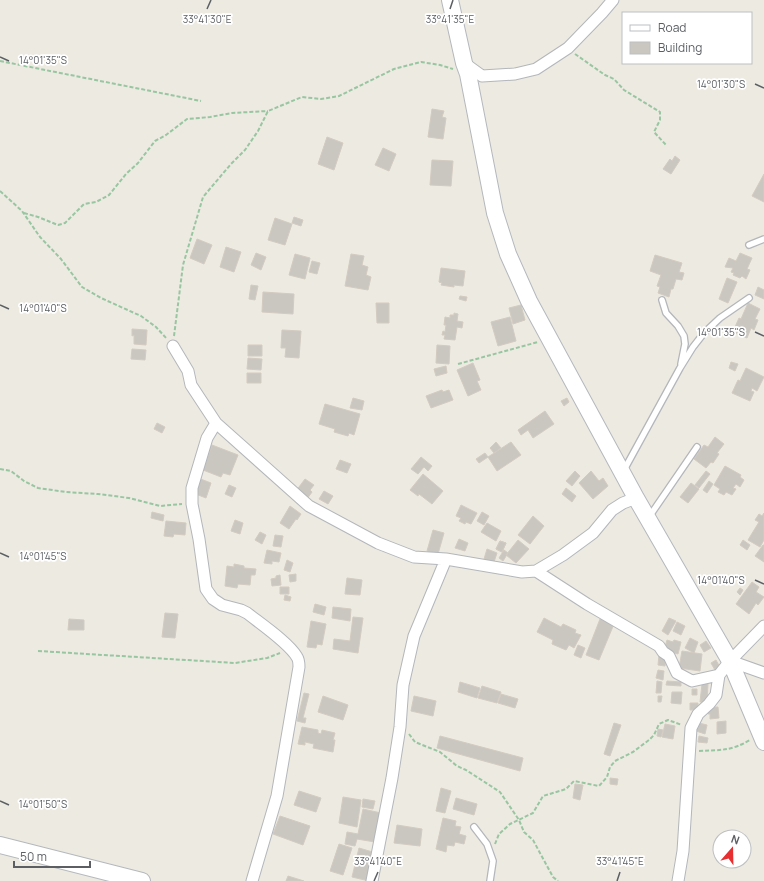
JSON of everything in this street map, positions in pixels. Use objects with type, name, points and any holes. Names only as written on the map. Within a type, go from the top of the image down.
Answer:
[{"type":"street","points":[[450,0],[466,68],[495,213],[508,254],[529,301],[622,473],[730,661],[762,738]]},
{"type":"street","points":[[466,68],[482,76],[515,74],[536,69],[568,48],[613,0]]},
{"type":"street","points":[[173,346],[188,371],[191,385],[216,423],[309,506],[378,543],[414,557],[446,559],[522,572],[536,571],[563,555],[593,533],[612,510],[623,503],[636,498]]},
{"type":"street","points":[[216,423],[207,438],[192,488],[192,504],[199,539],[206,589],[213,599],[222,605],[247,613],[291,650],[298,658],[299,667],[277,796],[252,881]]},
{"type":"street","points":[[372,881],[392,778],[400,727],[403,685],[414,636],[446,559]]},
{"type":"street","points":[[536,571],[587,604],[659,646],[663,652],[669,656],[677,673],[692,681],[719,675]]},
{"type":"street","points":[[678,881],[683,851],[691,728],[698,714],[716,695],[719,675],[730,661],[764,626]]},
{"type":"street","points":[[730,661],[764,674]]},
{"type":"street","points":[[0,845],[142,881]]},
{"type":"lane","points":[[749,245],[764,239]]},
{"type":"lane","points":[[622,473],[693,347],[704,333],[720,318],[749,298]]},
{"type":"lane","points":[[662,300],[666,313],[678,326],[684,336],[685,344],[680,368]]},
{"type":"lane","points":[[648,519],[697,447]]},
{"type":"lane","points":[[474,827],[487,844],[493,861],[490,881]]},
{"type":"path","points":[[568,48],[583,61],[605,76],[614,79],[624,90],[660,112],[660,120],[654,132],[667,146]]},
{"type":"path","points":[[0,61],[201,101]]},
{"type":"path","points":[[24,213],[58,225],[65,222],[84,204],[96,202],[109,195],[126,174],[138,163],[155,141],[166,135],[187,119],[232,113],[268,111],[302,96],[321,99],[339,96],[394,69],[421,62],[466,68]]},
{"type":"path","points":[[173,346],[183,265],[203,197],[245,150],[258,131],[268,111]]},
{"type":"path","points":[[0,192],[24,213],[40,237],[61,260],[82,287],[101,298],[141,316],[156,328],[173,346]]},
{"type":"path","points":[[458,364],[550,338]]},
{"type":"path","points":[[0,469],[11,471],[24,481],[38,488],[129,498],[160,506],[192,504]]},
{"type":"path","points":[[38,651],[133,658],[235,663],[267,658],[291,650]]},
{"type":"path","points":[[493,861],[495,844],[499,834],[510,824],[533,813],[543,796],[566,789],[574,782],[599,786],[607,777],[610,768],[615,761],[633,752],[649,740],[654,735],[659,724],[668,720],[691,728]]},
{"type":"path","points":[[400,727],[411,735],[415,742],[440,752],[457,766],[466,770],[500,792],[519,820],[524,832],[532,840],[553,877],[558,881]]},
{"type":"path","points":[[690,751],[726,750],[762,738]]},
{"type":"building","points":[[432,109],[444,111],[442,117],[446,118],[443,139],[428,137]]},
{"type":"building","points":[[327,137],[343,143],[334,170],[318,164]]},
{"type":"building","points":[[383,148],[396,154],[389,171],[375,165]]},
{"type":"building","points":[[675,156],[680,160],[671,174],[663,169],[670,159],[672,161]]},
{"type":"building","points":[[432,160],[453,161],[451,186],[430,185]]},
{"type":"building","points":[[764,174],[764,202],[752,196]]},
{"type":"building","points":[[294,217],[303,220],[301,226],[292,223]]},
{"type":"building","points":[[275,218],[292,224],[285,245],[268,240]]},
{"type":"building","points":[[197,239],[212,245],[204,264],[190,258]]},
{"type":"building","points":[[226,247],[241,252],[234,272],[220,267]]},
{"type":"building","points":[[256,253],[266,257],[261,270],[251,265]]},
{"type":"building","points":[[740,253],[752,258],[747,269],[750,270],[746,279],[742,276],[740,278],[733,275],[734,273],[731,272],[733,268],[725,267],[729,258],[736,261]]},
{"type":"building","points":[[295,254],[310,258],[305,279],[289,275]]},
{"type":"building","points":[[351,254],[364,256],[362,265],[368,267],[366,275],[371,277],[368,290],[345,286]]},
{"type":"building","points":[[655,255],[682,263],[679,272],[684,273],[682,280],[676,279],[669,297],[658,293],[660,287],[657,286],[661,275],[650,271]]},
{"type":"building","points":[[312,261],[320,263],[317,274],[309,272]]},
{"type":"building","points":[[441,268],[465,271],[463,286],[454,285],[454,287],[441,285],[442,283],[439,282]]},
{"type":"building","points":[[727,278],[737,282],[728,303],[719,299]]},
{"type":"building","points":[[251,285],[258,286],[255,300],[249,299]]},
{"type":"building","points":[[758,287],[764,290],[764,299],[755,295]]},
{"type":"building","points":[[263,292],[294,294],[293,314],[262,312]]},
{"type":"building","points":[[460,296],[467,297],[466,301],[459,299]]},
{"type":"building","points":[[376,303],[389,303],[389,323],[377,323]]},
{"type":"building","points":[[748,303],[760,309],[755,319],[758,320],[754,330],[751,328],[747,338],[735,333],[737,328],[735,327],[739,318],[741,319]]},
{"type":"building","points":[[521,305],[525,320],[513,324],[509,308]]},
{"type":"building","points":[[454,313],[458,314],[457,321],[463,322],[462,328],[457,327],[455,340],[444,339],[445,335],[442,335],[443,331],[445,332],[445,317],[450,318],[450,315],[454,315]]},
{"type":"building","points":[[510,317],[516,341],[498,346],[491,322]]},
{"type":"building","points":[[132,329],[147,330],[146,345],[134,344]]},
{"type":"building","points":[[282,330],[301,331],[299,358],[285,357],[286,348],[281,348]]},
{"type":"building","points":[[248,345],[262,345],[262,356],[248,356]]},
{"type":"building","points":[[437,345],[450,346],[449,364],[436,363]]},
{"type":"building","points":[[132,349],[146,350],[145,360],[131,359]]},
{"type":"building","points":[[248,358],[262,359],[261,370],[247,369]]},
{"type":"building","points":[[731,362],[738,364],[735,371],[729,368]]},
{"type":"building","points":[[473,363],[480,380],[477,381],[481,390],[468,396],[457,370]]},
{"type":"building","points":[[446,366],[447,373],[436,376],[434,369]]},
{"type":"building","points":[[746,368],[764,377],[757,391],[752,388],[751,391],[754,392],[750,401],[732,393]]},
{"type":"building","points":[[247,373],[261,373],[261,383],[247,383]]},
{"type":"building","points":[[442,390],[443,392],[449,390],[453,400],[431,408],[426,396]]},
{"type":"building","points":[[353,398],[364,401],[362,410],[350,408]]},
{"type":"building","points":[[567,398],[569,402],[564,406],[561,401]]},
{"type":"building","points":[[325,404],[360,414],[354,435],[349,433],[348,436],[334,432],[335,429],[319,424]]},
{"type":"building","points":[[545,411],[554,424],[533,438],[528,430],[521,435],[518,430]]},
{"type":"building","points":[[157,423],[165,427],[162,433],[154,429]]},
{"type":"building","points":[[715,437],[724,444],[717,453],[719,454],[713,463],[711,462],[706,468],[694,459],[704,445],[708,447]]},
{"type":"building","points":[[496,442],[501,448],[494,453],[490,448]]},
{"type":"building","points":[[511,442],[521,455],[497,471],[488,457]]},
{"type":"building","points":[[212,445],[238,455],[230,475],[223,473],[221,477],[203,470]]},
{"type":"building","points":[[485,453],[488,457],[479,463],[476,459]]},
{"type":"building","points":[[421,457],[432,466],[428,471],[424,467],[418,474],[411,469]]},
{"type":"building","points":[[340,460],[351,464],[347,473],[336,469]]},
{"type":"building","points":[[725,466],[741,475],[740,477],[744,480],[740,487],[736,484],[733,488],[736,489],[732,495],[726,492],[724,495],[718,492],[720,489],[714,485]]},
{"type":"building","points":[[575,471],[580,476],[572,486],[566,481]]},
{"type":"building","points":[[591,471],[599,481],[603,478],[608,486],[593,499],[579,483]]},
{"type":"building","points":[[706,471],[710,474],[699,488],[695,485]]},
{"type":"building","points":[[423,474],[443,491],[432,504],[419,494],[418,496],[410,490]]},
{"type":"building","points":[[198,478],[211,483],[206,498],[193,493]]},
{"type":"building","points":[[305,479],[314,485],[310,490],[312,492],[307,499],[296,491]]},
{"type":"building","points":[[709,481],[713,484],[707,493],[703,490]]},
{"type":"building","points":[[691,483],[699,489],[688,503],[680,497]]},
{"type":"building","points":[[229,485],[236,488],[232,497],[225,494]]},
{"type":"building","points":[[566,488],[576,496],[572,502],[562,494]]},
{"type":"building","points":[[324,491],[333,496],[328,504],[319,499]]},
{"type":"building","points":[[461,505],[477,513],[471,524],[466,522],[465,524],[459,521],[461,518],[456,516]]},
{"type":"building","points":[[290,506],[301,514],[289,529],[280,523]]},
{"type":"building","points":[[152,512],[164,515],[163,521],[151,518]]},
{"type":"building","points":[[482,512],[489,516],[484,525],[477,521]]},
{"type":"building","points":[[764,513],[764,540],[760,547],[748,540],[759,522],[755,520],[759,514],[762,516]]},
{"type":"building","points":[[533,516],[544,526],[530,544],[518,535]]},
{"type":"building","points":[[235,520],[243,523],[240,534],[231,531]]},
{"type":"building","points":[[166,521],[186,523],[185,535],[174,534],[173,537],[164,536]]},
{"type":"building","points":[[487,523],[501,531],[496,541],[481,532]]},
{"type":"building","points":[[433,530],[444,533],[438,554],[427,551]]},
{"type":"building","points":[[260,532],[266,535],[262,544],[255,540]]},
{"type":"building","points":[[275,535],[283,536],[281,547],[273,546]]},
{"type":"building","points":[[459,539],[468,543],[465,551],[455,548]]},
{"type":"building","points":[[518,540],[529,549],[516,563],[506,555]]},
{"type":"building","points":[[743,540],[750,545],[747,550],[740,545]]},
{"type":"building","points":[[500,541],[506,543],[502,552],[496,549]]},
{"type":"building","points":[[500,541],[506,543],[502,552],[496,549]]},
{"type":"building","points":[[764,545],[764,562],[755,556]]},
{"type":"building","points":[[487,549],[497,553],[494,562],[484,559]]},
{"type":"building","points":[[267,550],[281,553],[279,562],[272,561],[272,564],[264,563]]},
{"type":"building","points":[[504,550],[508,553],[503,561],[499,558]]},
{"type":"building","points":[[287,560],[293,563],[290,572],[284,570]]},
{"type":"building","points":[[234,564],[244,566],[244,568],[256,569],[255,575],[251,575],[250,585],[238,584],[237,588],[225,586],[227,566],[234,567]]},
{"type":"building","points":[[296,574],[296,581],[290,582],[289,575]]},
{"type":"building","points":[[280,575],[281,585],[272,586],[271,579]]},
{"type":"building","points":[[347,578],[362,580],[360,595],[345,594]]},
{"type":"building","points":[[752,582],[759,587],[756,592],[764,597],[758,605],[756,603],[749,614],[736,604]]},
{"type":"building","points":[[280,587],[289,587],[289,594],[280,594]]},
{"type":"building","points":[[740,588],[743,590],[740,595],[737,592]]},
{"type":"building","points":[[285,595],[291,597],[290,601],[284,600]]},
{"type":"building","points":[[315,604],[326,607],[324,615],[313,612]]},
{"type":"building","points":[[333,607],[351,609],[350,621],[332,618]]},
{"type":"building","points":[[165,613],[178,614],[175,638],[162,637]]},
{"type":"building","points":[[353,617],[363,618],[358,653],[333,649],[334,639],[350,641]]},
{"type":"building","points":[[544,618],[561,627],[563,624],[576,630],[575,633],[581,635],[574,648],[569,645],[566,650],[552,644],[553,640],[537,632]]},
{"type":"building","points":[[669,618],[676,621],[668,635],[662,631]]},
{"type":"building","points":[[69,619],[84,620],[84,630],[68,630]]},
{"type":"building","points":[[600,619],[614,624],[599,660],[586,655]]},
{"type":"building","points":[[311,621],[326,624],[322,645],[317,644],[316,648],[307,647]]},
{"type":"building","points":[[677,622],[685,626],[681,635],[673,631]]},
{"type":"building","points":[[690,638],[698,642],[694,653],[685,648]]},
{"type":"building","points":[[667,640],[681,642],[678,654],[664,650]]},
{"type":"building","points":[[706,641],[711,648],[704,652],[700,645]]},
{"type":"building","points":[[578,645],[585,648],[581,658],[574,655]]},
{"type":"building","points":[[682,651],[702,654],[700,671],[679,668]]},
{"type":"building","points":[[659,655],[666,656],[665,666],[658,665]]},
{"type":"building","points":[[716,660],[721,669],[716,672],[711,663]]},
{"type":"building","points":[[658,670],[664,671],[663,680],[656,678]]},
{"type":"building","points":[[657,681],[662,682],[661,693],[656,693]]},
{"type":"building","points":[[667,681],[681,682],[681,686],[666,685]]},
{"type":"building","points":[[460,682],[480,688],[477,698],[458,692]]},
{"type":"building","points":[[702,684],[708,684],[707,702],[700,702]]},
{"type":"building","points":[[482,686],[501,692],[497,703],[478,698]]},
{"type":"building","points":[[692,689],[697,689],[697,695],[692,695]]},
{"type":"building","points":[[672,692],[682,692],[681,704],[671,703]]},
{"type":"building","points":[[304,693],[309,694],[303,718],[306,718],[305,723],[297,721]]},
{"type":"building","points":[[501,694],[518,699],[515,708],[498,703]]},
{"type":"building","points":[[323,696],[348,705],[343,720],[318,712]]},
{"type":"building","points":[[414,696],[436,701],[433,716],[411,711]]},
{"type":"building","points":[[658,696],[662,696],[661,702],[658,702]]},
{"type":"building","points":[[690,703],[698,703],[698,710],[690,710]]},
{"type":"building","points":[[708,707],[718,707],[719,718],[710,719]]},
{"type":"building","points":[[726,721],[726,733],[717,734],[717,722]]},
{"type":"building","points":[[614,723],[621,725],[610,756],[604,754]]},
{"type":"building","points":[[699,723],[707,725],[705,734],[696,731]]},
{"type":"building","points":[[665,724],[675,726],[673,739],[662,737]]},
{"type":"building","points":[[302,727],[318,730],[318,733],[321,734],[322,730],[335,733],[333,740],[335,740],[333,752],[313,748],[314,744],[305,742],[305,745],[298,744]]},
{"type":"building","points":[[658,729],[663,730],[661,737],[657,736]]},
{"type":"building","points":[[440,736],[523,758],[520,771],[437,748]]},
{"type":"building","points":[[699,736],[708,738],[707,743],[698,742]]},
{"type":"building","points":[[610,778],[618,779],[617,785],[610,784]]},
{"type":"building","points":[[575,784],[583,785],[580,800],[573,798]]},
{"type":"building","points":[[441,788],[451,791],[445,813],[436,811]]},
{"type":"building","points":[[299,791],[321,798],[316,812],[294,805]]},
{"type":"building","points":[[343,797],[361,800],[357,827],[339,823]]},
{"type":"building","points":[[456,798],[477,804],[474,815],[453,809]]},
{"type":"building","points":[[363,799],[375,801],[373,809],[362,807]]},
{"type":"building","points":[[363,809],[381,813],[375,842],[357,839],[355,846],[345,844],[347,832],[358,834]]},
{"type":"building","points":[[280,816],[310,826],[303,845],[273,834]]},
{"type":"building","points":[[443,818],[456,821],[455,826],[461,827],[459,834],[466,836],[464,844],[455,842],[454,846],[447,845],[446,852],[436,849]]},
{"type":"building","points":[[397,825],[422,829],[420,846],[394,843]]},
{"type":"building","points":[[339,844],[352,848],[343,875],[330,871]]},
{"type":"building","points":[[359,848],[376,853],[369,881],[352,877]]},
{"type":"building","points":[[288,876],[304,881],[286,881]]}]
